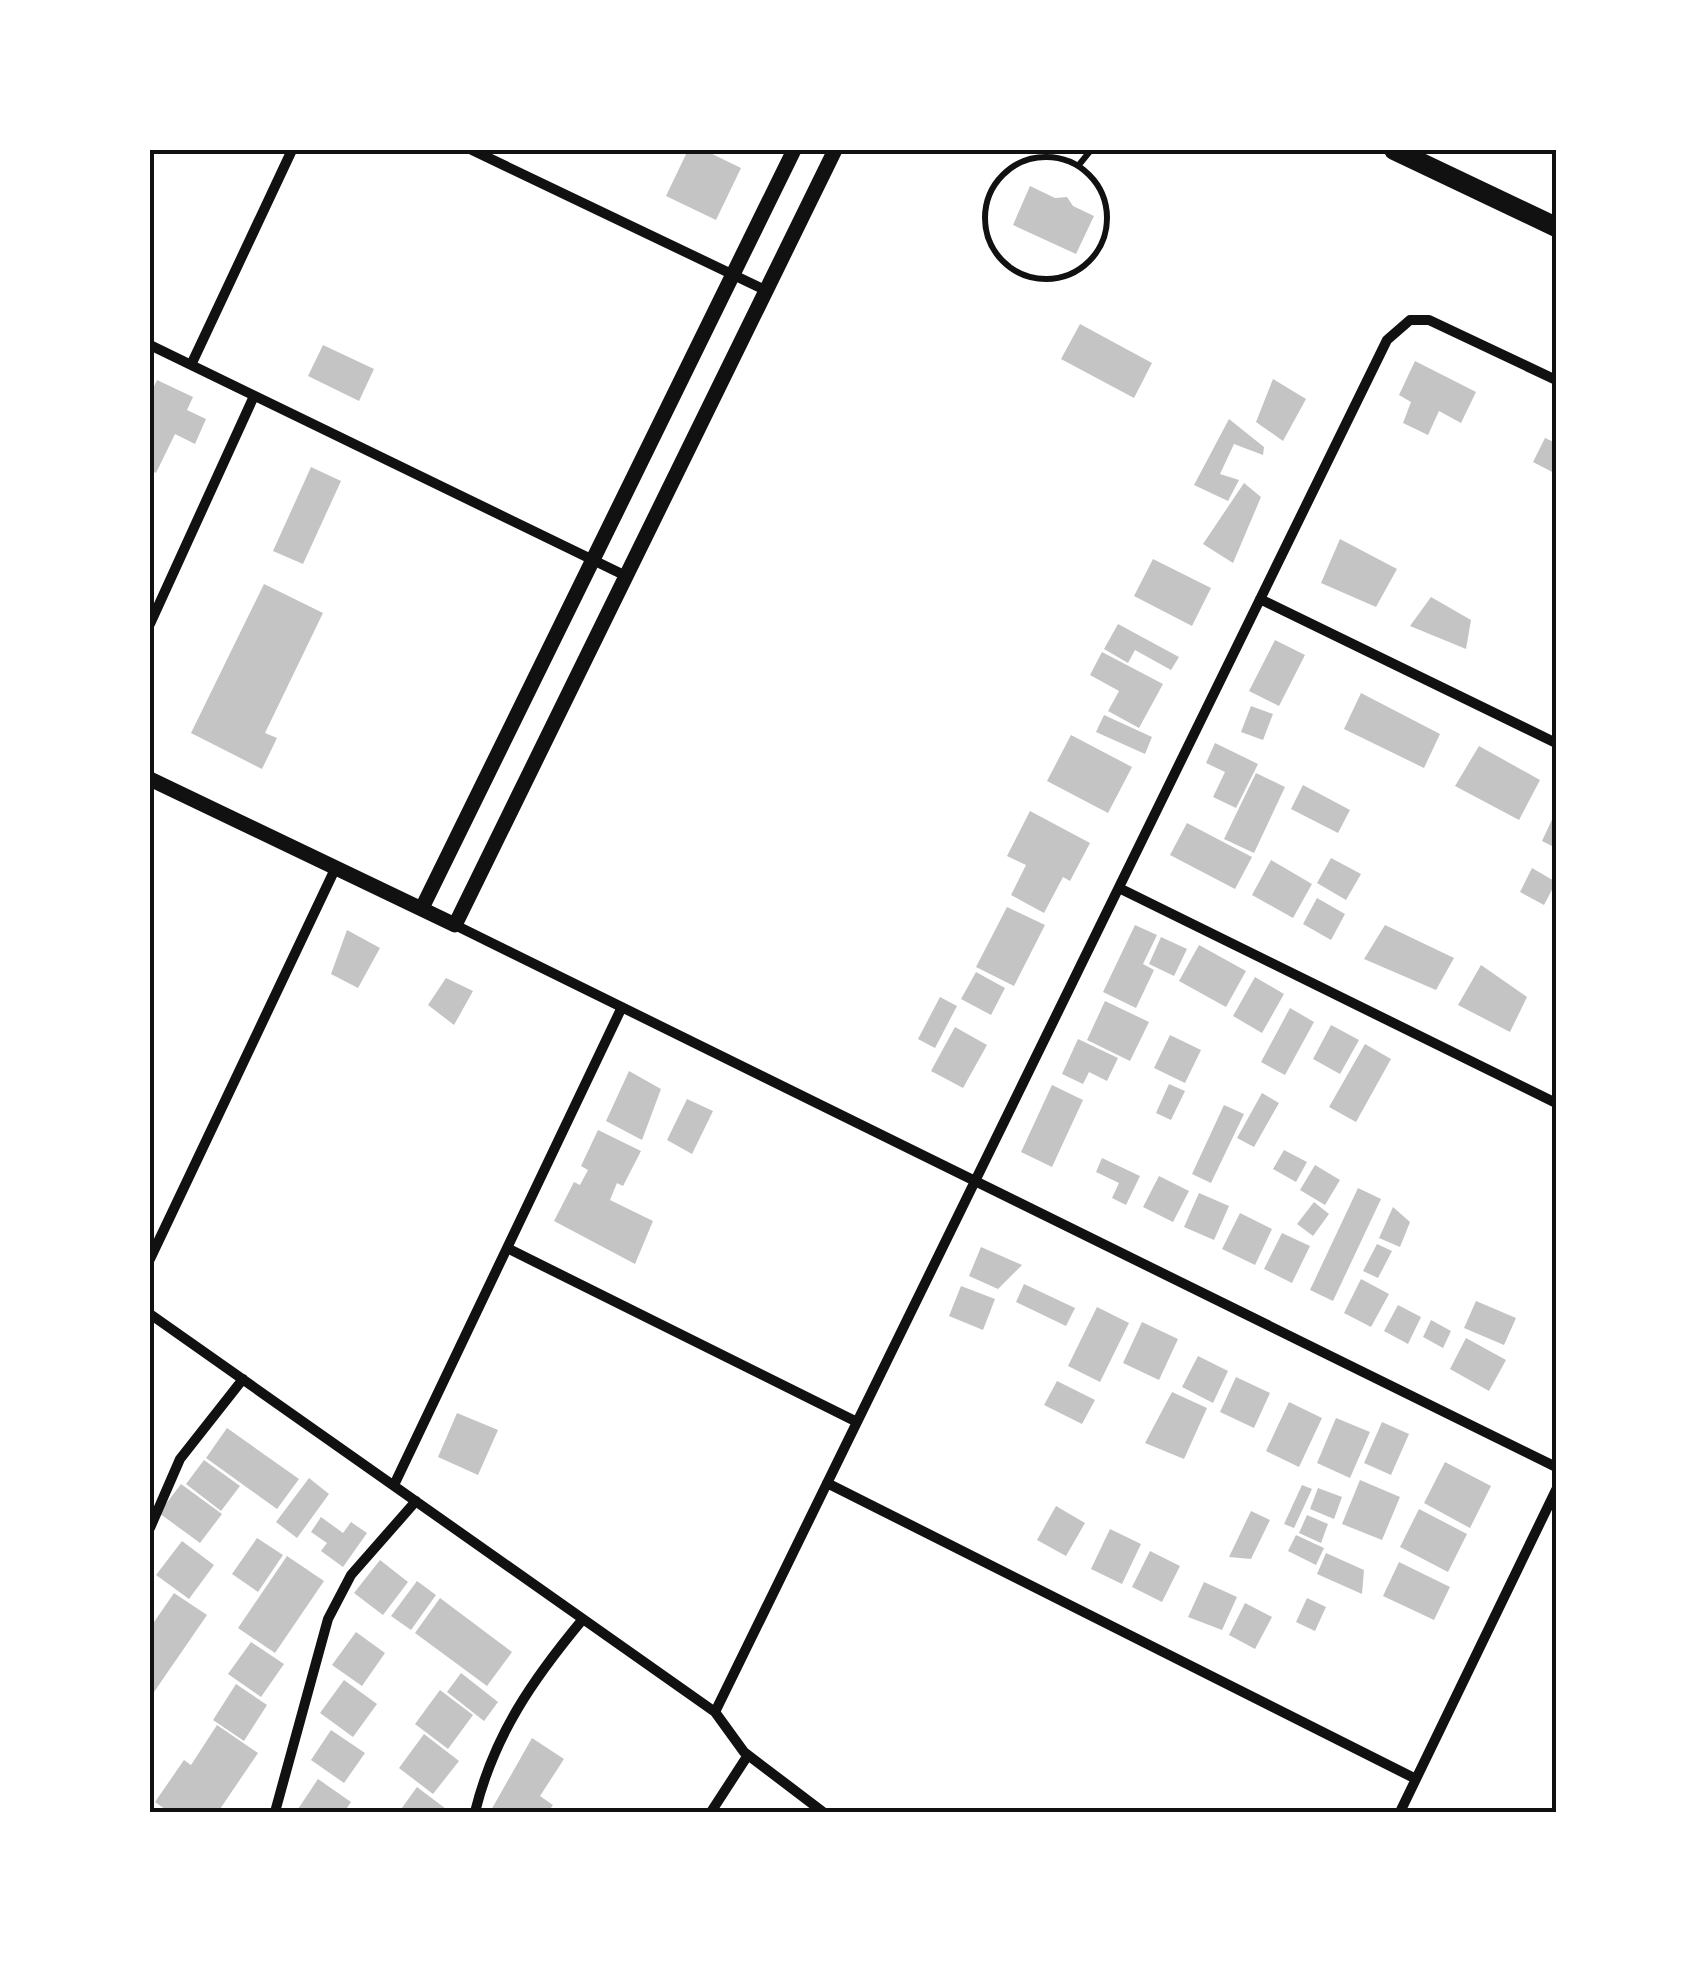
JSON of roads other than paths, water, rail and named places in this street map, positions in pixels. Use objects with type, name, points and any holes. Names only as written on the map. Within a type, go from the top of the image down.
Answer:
[{"type":"main road","points":[[1394,150],[1556,227]]},
{"type":"street","points":[[191,365],[292,150]]},
{"type":"street","points":[[472,150],[766,290]]},
{"type":"street","points":[[422,908],[794,150]]},
{"type":"street","points":[[455,925],[835,150]]},
{"type":"street","points":[[715,1712],[1386,340],[1410,320],[1439,323],[1556,380]]},
{"type":"street","points":[[150,346],[626,576]]},
{"type":"street","points":[[150,624],[254,396]]},
{"type":"street","points":[[1260,598],[1556,744]]},
{"type":"street","points":[[150,778],[1556,1467]]},
{"type":"street","points":[[150,1259],[336,868]]},
{"type":"street","points":[[1118,888],[1556,1104]]},
{"type":"street","points":[[394,1485],[622,1007]]},
{"type":"street","points":[[507,1248],[857,1422]]},
{"type":"street","points":[[150,1314],[715,1712],[748,1756],[824,1812]]},
{"type":"street","points":[[150,1528],[180,1459],[243,1379]]},
{"type":"street","points":[[827,1483],[1416,1779]]},
{"type":"street","points":[[1400,1812],[1556,1490]]},
{"type":"street","points":[[276,1812],[320,1642],[338,1598],[351,1575],[416,1501]]},
{"type":"street","points":[[475,1812],[495,1749],[524,1692],[584,1619]]},
{"type":"street","points":[[711,1812],[748,1756]]},
{"type":"lane","points":[[1078,166],[1091,150]]},
{"type":"lane","points":[[1052,157],[1078,166],[1098,186],[1107,214],[1095,255],[1084,266],[1058,278],[1016,272],[989,240],[985,213],[993,187],[1024,160],[1052,157]]}]
